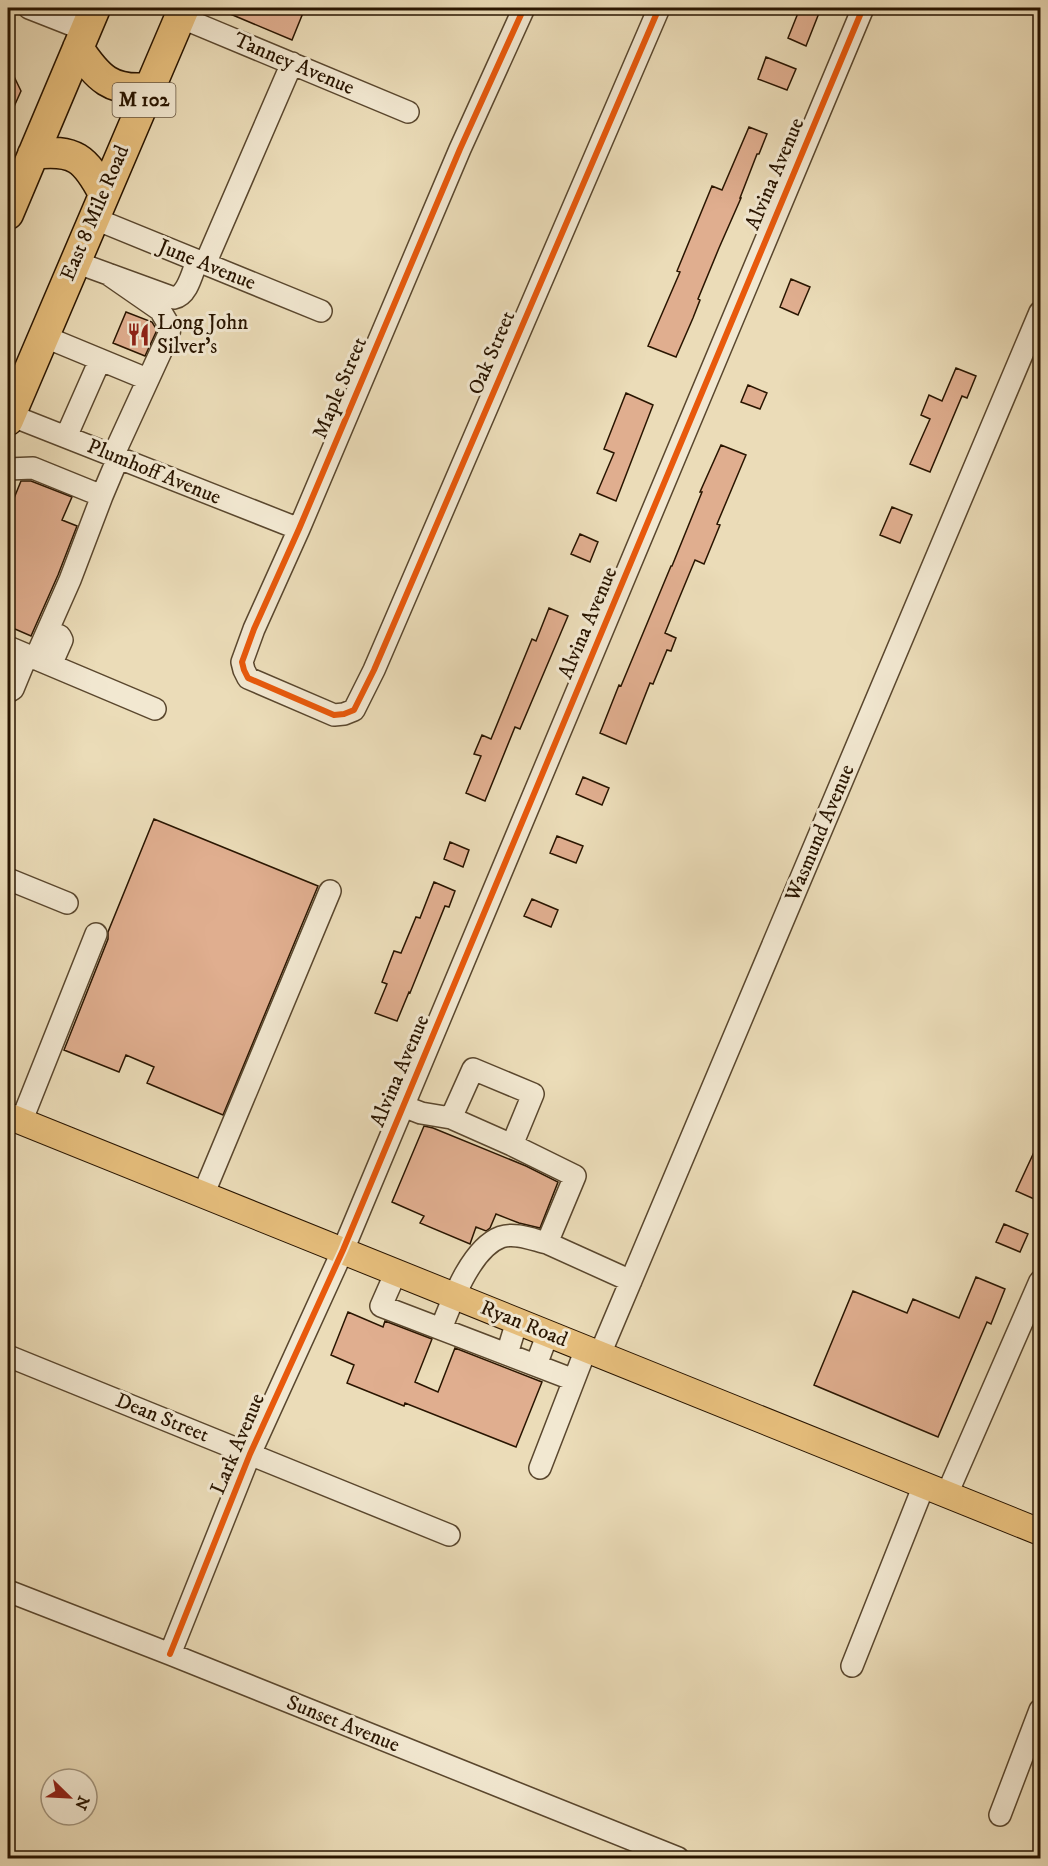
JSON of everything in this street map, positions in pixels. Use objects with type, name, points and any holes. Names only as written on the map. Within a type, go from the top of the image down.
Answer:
[{"type":"highway","name":"East 8 Mile Road","points":[[9,417],[182,12]]},
{"type":"highway","points":[[86,29],[92,70],[111,85],[134,89],[149,88]]},
{"type":"highway","points":[[8,214],[86,29]]},
{"type":"highway","points":[[33,154],[64,152],[76,156],[93,172],[98,206]]},
{"type":"main road","name":"Ryan Road","points":[[14,1119],[1041,1532]]},
{"type":"street","points":[[29,8],[86,29]]},
{"type":"street","name":"Maple Street","points":[[354,710],[334,715],[248,678],[242,662],[254,629],[299,529],[455,160],[524,8]]},
{"type":"street","name":"Oak Street","points":[[354,710],[374,670],[659,8]]},
{"type":"street","name":"Alvina Avenue","points":[[343,1250],[863,8]]},
{"type":"street","name":"Tanney Avenue","points":[[182,12],[292,63],[408,112]]},
{"type":"street","points":[[75,262],[174,298],[180,297],[201,263],[292,63]]},
{"type":"street","name":"June Avenue","points":[[98,206],[201,263],[321,311]]},
{"type":"street","points":[[8,692],[38,660],[147,379],[169,334],[168,321],[160,310],[108,274]]},
{"type":"street","name":"Wasmund Avenue","points":[[540,1468],[574,1380],[593,1352],[631,1281],[1041,312]]},
{"type":"street","points":[[43,336],[147,379]]},
{"type":"street","points":[[66,437],[100,360]]},
{"type":"street","name":"Plumhoff Avenue","points":[[9,417],[66,437],[299,529]]},
{"type":"street","points":[[8,469],[33,468],[102,496]]},
{"type":"street","points":[[8,647],[155,709]]},
{"type":"street","points":[[8,879],[67,903]]},
{"type":"street","points":[[203,1195],[330,891]]},
{"type":"street","points":[[14,1119],[96,934]]},
{"type":"street","points":[[451,1118],[472,1069],[533,1094],[512,1145]]},
{"type":"street","points":[[403,1106],[421,1113],[451,1118],[575,1176],[547,1243]]},
{"type":"street","points":[[441,1329],[466,1272],[480,1254],[502,1237],[515,1236],[547,1243],[631,1281]]},
{"type":"street","name":"Lark Avenue","points":[[170,1654],[250,1454],[343,1250]]},
{"type":"street","points":[[396,1272],[381,1306],[574,1380]]},
{"type":"street","points":[[852,1666],[936,1490],[1041,1281]]},
{"type":"street","points":[[480,1344],[491,1310]]},
{"type":"street","points":[[507,1354],[518,1321]]},
{"type":"street","points":[[536,1365],[548,1333]]},
{"type":"street","name":"Dean Street","points":[[8,1356],[449,1535]]},
{"type":"street","name":"Sunset Avenue","points":[[8,1591],[678,1858]]},
{"type":"street","points":[[1000,1815],[1041,1710]]},
{"type":"building","points":[[216,8],[305,8],[292,40]]},
{"type":"building","points":[[800,8],[821,8],[806,46],[788,38]]},
{"type":"building","points":[[766,57],[796,69],[787,90],[758,79]]},
{"type":"building","points":[[8,64],[21,91],[8,120]]},
{"type":"building","points":[[749,127],[767,134],[676,357],[648,346],[680,272],[677,271],[712,186],[722,190]]},
{"type":"building","points":[[791,279],[810,287],[798,315],[780,307]]},
{"type":"building","name":"Long John Silver's","points":[[126,312],[152,322],[157,330],[145,356],[113,343]]},
{"type":"building","points":[[956,368],[976,376],[967,398],[962,396],[930,472],[910,464],[930,419],[921,415],[929,395],[942,401]]},
{"type":"building","points":[[748,385],[767,393],[760,409],[741,402]]},
{"type":"building","points":[[626,393],[653,405],[616,501],[597,493],[614,453],[604,449]]},
{"type":"building","points":[[721,445],[746,455],[717,524],[720,525],[704,564],[695,560],[665,633],[676,638],[671,651],[667,650],[653,684],[650,683],[626,744],[600,733]]},
{"type":"building","points":[[21,481],[31,481],[72,497],[62,520],[77,526],[31,636],[8,626],[8,513]]},
{"type":"building","points":[[892,507],[912,515],[900,543],[880,535]]},
{"type":"building","points":[[580,534],[598,542],[590,562],[571,554]]},
{"type":"building","points":[[549,608],[568,616],[520,729],[515,727],[485,801],[466,793],[481,756],[474,754],[482,735],[491,739],[532,639],[536,641]]},
{"type":"building","points":[[583,777],[609,788],[602,805],[576,794]]},
{"type":"building","points":[[154,819],[318,886],[223,1115],[147,1083],[154,1067],[126,1055],[119,1072],[64,1050],[108,939],[108,932]]},
{"type":"building","points":[[557,836],[583,846],[576,863],[550,853]]},
{"type":"building","points":[[450,842],[469,850],[463,867],[444,859]]},
{"type":"building","points":[[434,882],[455,891],[449,907],[445,906],[397,1021],[375,1013],[387,984],[382,982],[394,951],[401,953],[416,917],[420,918]]},
{"type":"building","points":[[532,899],[558,910],[551,927],[524,916]]},
{"type":"building","points":[[424,1126],[526,1166],[558,1182],[540,1228],[496,1214],[490,1228],[486,1231],[476,1227],[470,1244],[420,1223],[424,1216],[392,1202]]},
{"type":"building","points":[[1041,1137],[1041,1202],[1016,1191]]},
{"type":"building","points":[[1004,1224],[1028,1234],[1020,1252],[996,1242]]},
{"type":"building","points":[[976,1277],[1005,1289],[991,1324],[987,1322],[938,1437],[814,1385],[853,1291],[907,1313],[913,1299],[959,1318]]},
{"type":"building","points":[[348,1312],[383,1327],[385,1321],[432,1339],[415,1382],[438,1392],[455,1348],[542,1382],[516,1447],[405,1403],[404,1406],[347,1383],[354,1365],[331,1355]]},
{"type":"cycle path","points":[[524,8],[460,149],[299,529],[254,629],[242,662],[248,678],[334,715],[354,710],[374,670],[659,8]]},
{"type":"cycle path","points":[[170,1654],[250,1454],[343,1250],[863,8]]},
{"type":"place","name":"Long John Silver's","points":[[139,335]]}]
